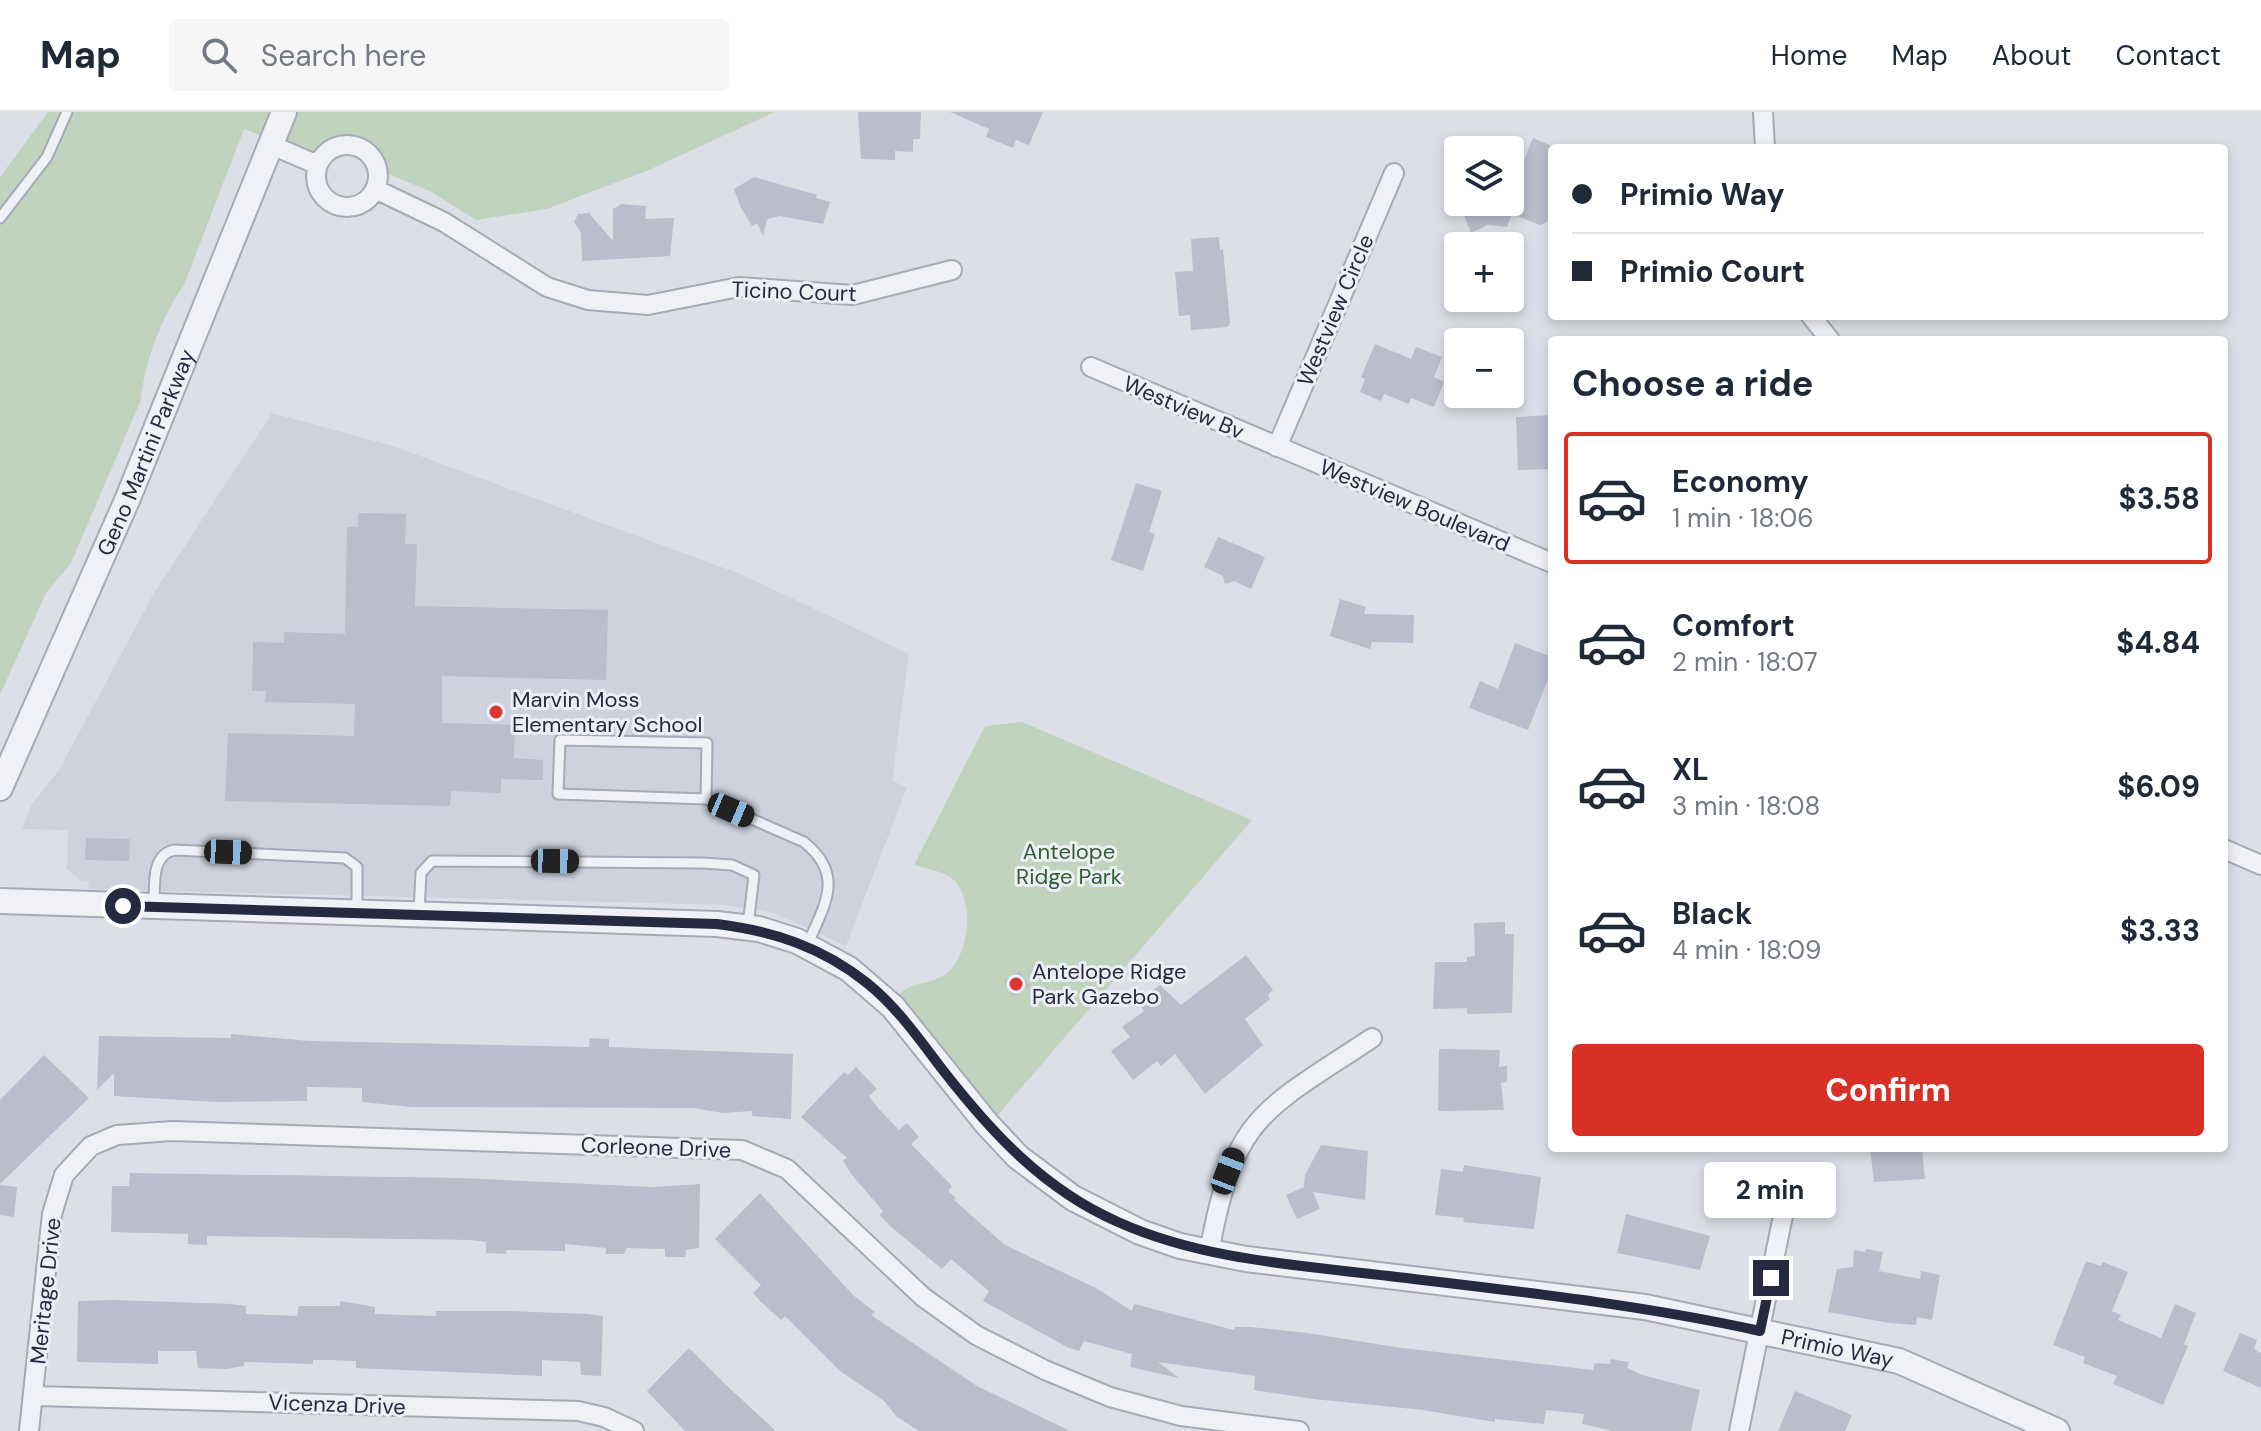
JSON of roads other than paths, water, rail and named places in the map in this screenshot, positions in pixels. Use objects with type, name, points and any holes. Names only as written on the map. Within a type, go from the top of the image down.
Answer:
[{"type":"street","name":"Geno Martini Parkway","points":[[0,788],[128,498],[284,112]]},
{"type":"street","points":[[1763,112],[1765,144]]},
{"type":"street","points":[[271,145],[318,165]]},
{"type":"street","points":[[334,147],[358,147],[376,164],[375,189],[356,205],[337,206],[319,189],[318,165],[334,147]]},
{"type":"street","name":"Westview Circle","points":[[1277,447],[1394,173]]},
{"type":"street","name":"Ticino Court","points":[[375,189],[444,222],[547,287],[601,302],[658,304],[739,287],[853,295],[952,270]]},
{"type":"street","points":[[1814,320],[1827,336]]},
{"type":"street","name":"Westview Bv","points":[[1091,367],[1277,447]]},
{"type":"street","name":"Westview Boulevard","points":[[1277,447],[1548,561]]},
{"type":"street","points":[[2228,851],[2261,865]]},
{"type":"street","name":"Primio Way","points":[[0,901],[717,924],[747,928],[807,946],[849,969],[886,1000],[987,1124],[1050,1183],[1114,1221],[1209,1253],[1645,1307],[1760,1331],[1918,1367],[2057,1431]]},
{"type":"street","points":[[1209,1253],[1228,1171],[1239,1144],[1257,1119],[1275,1102],[1372,1038]]},
{"type":"street","name":"Corleone Drive","points":[[79,1157],[91,1146],[117,1135],[172,1131],[742,1150],[787,1169],[923,1297],[976,1335],[1045,1370],[1110,1397],[1181,1416],[1299,1431]]},
{"type":"street","name":"Meritage Drive","points":[[29,1431],[52,1214],[64,1175],[79,1157]]},
{"type":"street","points":[[1739,1431],[1786,1201]]},
{"type":"street","name":"Vicenza Drive","points":[[35,1396],[578,1411],[604,1417],[634,1431]]},
{"type":"lane","points":[[0,218],[47,157],[67,112]]},
{"type":"lane","points":[[706,799],[707,743],[560,740],[558,794],[706,799],[804,842],[822,859],[829,889],[807,946]]},
{"type":"lane","points":[[154,907],[160,860],[167,852],[189,851],[345,858],[357,867],[357,914]]},
{"type":"lane","points":[[419,916],[421,873],[432,861],[702,863],[732,865],[754,875],[747,928]]},
{"type":"place","name":"Marvin Moss Elementary School","points":[[496,712]]},
{"type":"place","name":"Antelope Ridge Park Gazebo","points":[[1016,984]]},
{"type":"park label","name":"Antelope Ridge Park","points":[[1069,864]]}]
